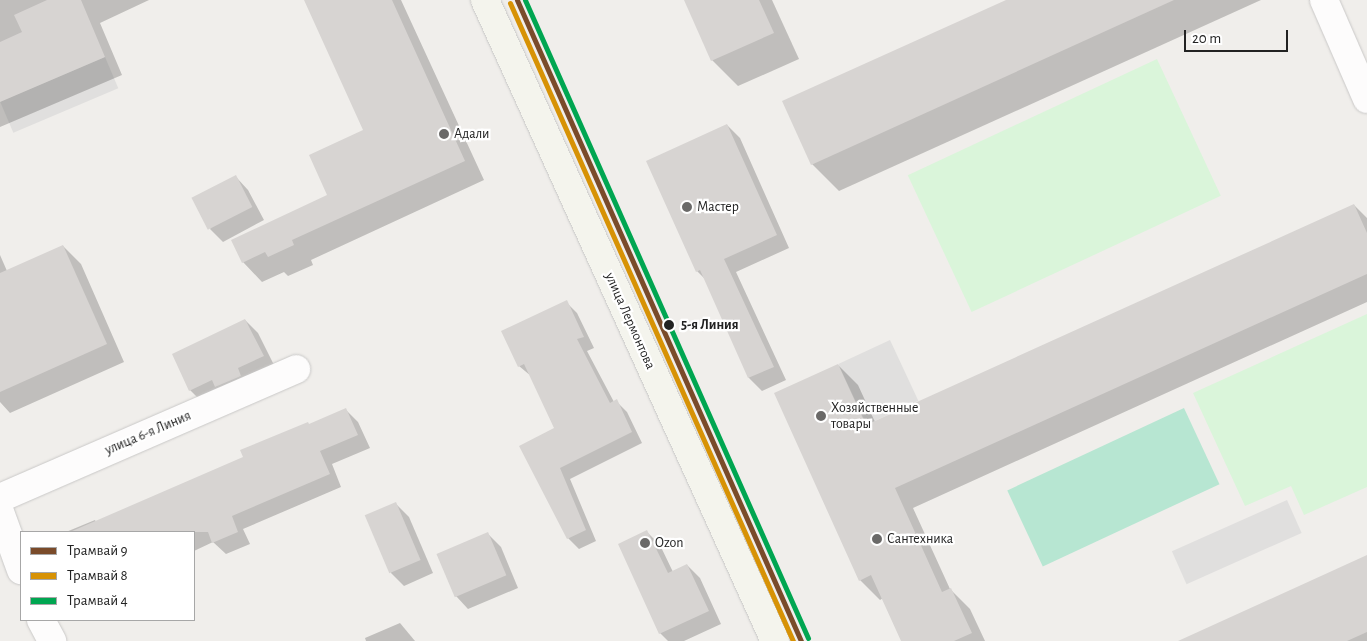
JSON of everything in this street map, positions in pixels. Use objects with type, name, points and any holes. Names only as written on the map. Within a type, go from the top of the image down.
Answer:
[{"type":"main road","name":"улица Лермонтова","points":[[485,0],[775,641]]},
{"type":"street","points":[[1324,0],[1367,99]]},
{"type":"street","name":"улица 6-я Линия","points":[[0,498],[296,369]]},
{"type":"street","points":[[0,512],[20,567]]},
{"type":"street","points":[[42,621],[52,641]]},
{"type":"green space","points":[[1157,59],[1221,196],[972,312],[908,175]]},
{"type":"green space","points":[[1367,314],[1367,487],[1304,515],[1291,486],[1245,506],[1193,393]]},
{"type":"green space","points":[[1184,408],[1219,484],[1043,567],[1007,490]]},
{"type":"shaded area","points":[[105,57],[118,88],[13,133],[0,102]]},
{"type":"shaded area","points":[[890,340],[918,401],[867,425],[838,364]]},
{"type":"shaded area","points":[[1287,500],[1302,533],[1187,584],[1172,551]]},
{"type":"building","points":[[47,0],[81,0],[105,57],[0,102],[0,42],[22,32],[14,15]]},
{"type":"building","points":[[304,0],[392,0],[465,161],[292,240],[294,245],[268,257],[265,252],[242,263],[231,240],[327,195],[309,155],[363,130]]},
{"type":"building","points":[[684,0],[759,0],[774,33],[711,61]]},
{"type":"building","points":[[1006,0],[1174,0],[811,165],[782,101]]},
{"type":"building","points":[[727,124],[777,235],[724,259],[774,367],[748,378],[700,270],[696,272],[646,161]]},
{"type":"building","points":[[236,175],[252,207],[208,230],[191,198]]},
{"type":"building","points":[[1354,204],[1367,233],[1367,274],[895,488],[942,592],[951,588],[972,633],[954,641],[901,641],[871,575],[859,581],[774,393],[838,364],[866,425]]},
{"type":"building","points":[[63,245],[107,344],[0,392],[0,273]]},
{"type":"building","points":[[567,300],[584,337],[577,339],[610,403],[617,399],[632,432],[560,468],[586,530],[567,539],[519,446],[554,428],[524,364],[518,367],[501,331]]},
{"type":"building","points":[[245,319],[264,356],[238,368],[241,376],[215,387],[212,380],[189,391],[172,354]]},
{"type":"building","points":[[346,408],[358,435],[320,451],[330,474],[232,516],[238,532],[212,543],[208,532],[72,531],[243,457],[240,450],[308,422],[309,424]]},
{"type":"building","points":[[396,502],[421,560],[389,573],[365,515]]},
{"type":"building","points":[[647,530],[668,573],[687,564],[709,611],[659,634],[618,544]]},
{"type":"building","points":[[488,532],[506,575],[455,597],[436,554]]},
{"type":"building","points":[[1367,555],[1367,632],[1347,641],[1178,641]]},
{"type":"tram line","name":"9","points":[[517,0],[801,641]]},
{"type":"tram line","name":"4","points":[[525,0],[808,638]]},
{"type":"tram line","name":"8","points":[[510,3],[793,641]]},
{"type":"place","name":"Адали","points":[[444,134]]},
{"type":"place","name":"Мастер","points":[[687,207]]},
{"type":"place","name":"5-я Линия","points":[[669,325]]},
{"type":"place","name":"Хозяйственные товары","points":[[821,416]]},
{"type":"place","name":"Сантехника","points":[[877,539]]},
{"type":"place","name":"Ozon","points":[[645,543]]}]
